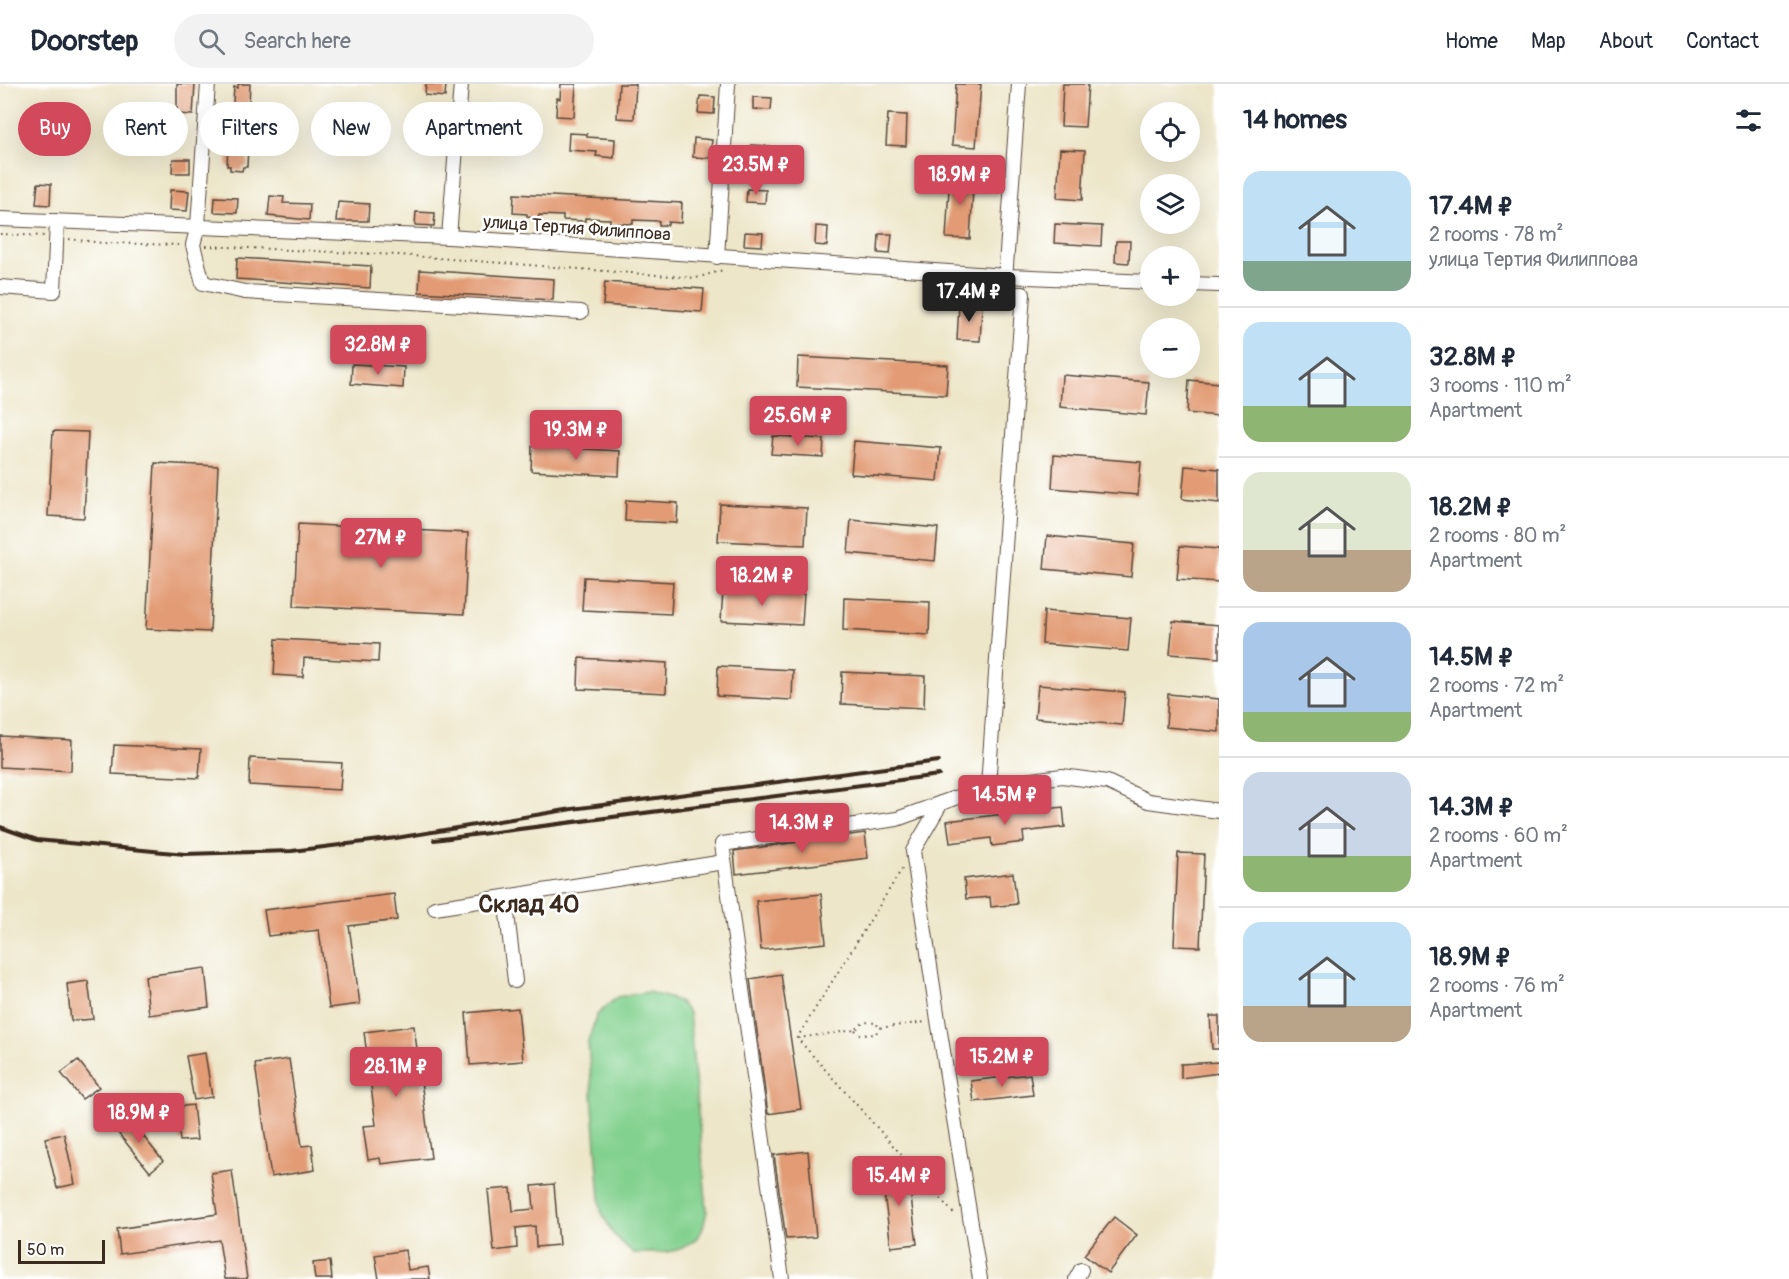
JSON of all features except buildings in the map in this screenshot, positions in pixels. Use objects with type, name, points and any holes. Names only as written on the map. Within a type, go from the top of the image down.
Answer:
[{"type":"street","points":[[208,84],[198,225],[194,245],[203,283],[245,292],[581,312]]},
{"type":"street","points":[[449,237],[461,84]]},
{"type":"street","points":[[717,257],[728,84]]},
{"type":"street","points":[[988,786],[1023,294],[1004,294],[1019,84]]},
{"type":"street","name":"улица Тертия Филиппова","points":[[0,219],[198,225],[449,237],[1006,281],[1140,282]]},
{"type":"street","points":[[0,286],[54,291],[57,221]]},
{"type":"street","points":[[1200,284],[1219,285]]},
{"type":"street","points":[[782,1279],[722,844],[897,819],[988,786],[1062,776],[1107,782],[1148,801],[1219,811]]},
{"type":"street","points":[[941,803],[913,851],[980,1279]]},
{"type":"street","points":[[435,908],[724,862]]},
{"type":"street","points":[[505,897],[515,981]]},
{"type":"path","points":[[0,234],[56,237],[103,243],[399,255],[696,278],[726,269]]},
{"type":"path","points":[[797,1038],[913,851]]},
{"type":"path","points":[[879,1028],[938,1020]]},
{"type":"path","points":[[797,1038],[855,1030],[864,1022],[877,1023],[879,1028]]},
{"type":"path","points":[[855,1030],[861,1035],[868,1036],[876,1034],[879,1028]]},
{"type":"path","points":[[797,1038],[957,1216]]},
{"type":"green space","points":[[648,992],[679,1001],[689,1013],[707,1211],[700,1234],[686,1246],[670,1252],[633,1253],[613,1234],[601,1211],[588,1041],[597,1015],[617,997]]},
{"type":"railway","points":[[0,827],[37,840],[185,854],[292,851],[396,838],[572,809],[939,761]]},
{"type":"railway","points":[[434,840],[939,775]]},
{"type":"district","name":"Склад 40","points":[[529,904]]}]
